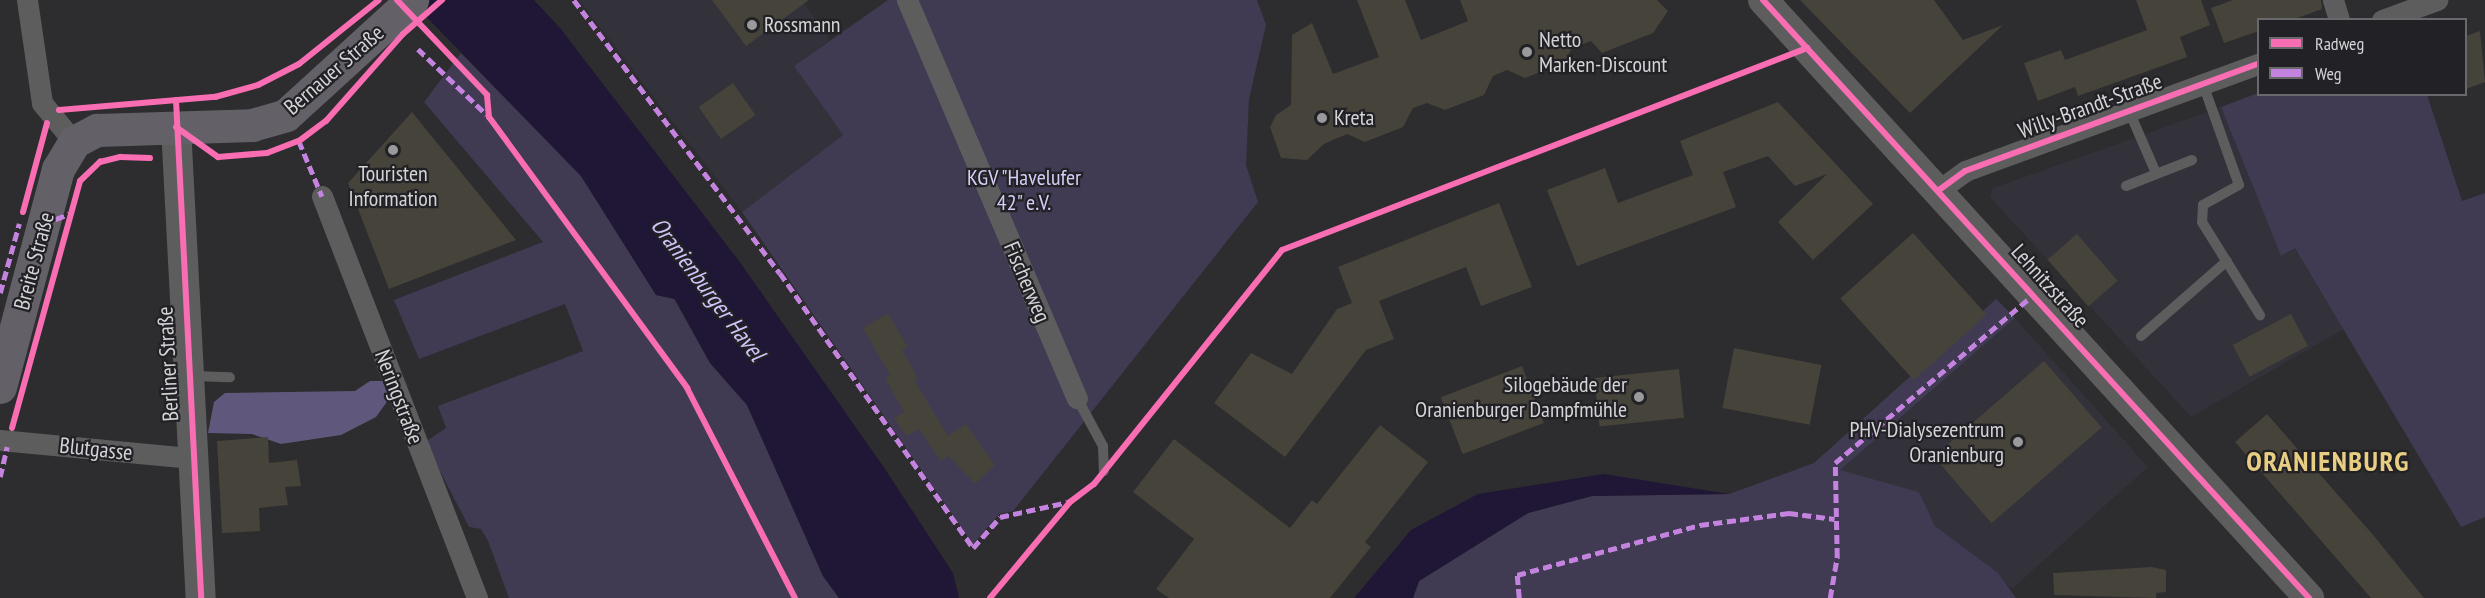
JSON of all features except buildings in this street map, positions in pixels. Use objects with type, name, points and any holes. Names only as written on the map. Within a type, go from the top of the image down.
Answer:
[{"type":"main road","name":"Lehnitzstraße","points":[[1763,0],[1939,190],[2309,598]]},
{"type":"main road","name":"Bernauer Straße","points":[[66,155],[97,130],[252,125],[286,115],[404,7]]},
{"type":"main road","name":"Berliner Straße","points":[[176,127],[187,376],[201,598]]},
{"type":"main road","name":"Breite Straße","points":[[0,387],[66,155]]},
{"type":"street","points":[[27,0],[42,103],[66,155]]},
{"type":"street","name":"Fischerweg","points":[[907,0],[1077,398]]},
{"type":"street","points":[[2333,0],[2338,18]]},
{"type":"street","points":[[2388,18],[2437,0]]},
{"type":"street","name":"Willy-Brandt-Straße","points":[[1939,190],[1965,171],[2257,65]]},
{"type":"street","name":"Neringstraße","points":[[322,196],[477,598]]},
{"type":"street","name":"Blutgasse","points":[[0,440],[192,458]]},
{"type":"lane","points":[[2203,84],[2239,185],[2203,205],[2202,222],[2260,315]]},
{"type":"lane","points":[[2129,111],[2156,173]]},
{"type":"lane","points":[[2126,186],[2192,160]]},
{"type":"lane","points":[[2141,336],[2227,261]]},
{"type":"lane","points":[[187,376],[230,377]]},
{"type":"lane","points":[[1077,398],[1103,447],[1104,471]]},
{"type":"shaded area","points":[[579,0],[802,0],[830,40],[794,66],[843,135],[742,212]]},
{"type":"shaded area","points":[[2221,107],[2281,256],[2295,248],[2344,329],[2191,417],[1990,197],[1993,188]]},
{"type":"shaded area","points":[[2015,318],[2148,467],[2012,589],[1935,526],[1919,492],[1839,471]]},
{"type":"shaded area","points":[[370,381],[383,381],[391,396],[376,417],[341,435],[281,444],[252,434],[208,433],[214,402],[225,393],[355,391]]},
{"type":"green space","name":"KGV \"Havelufer 42\" e.V.","points":[[888,0],[1257,0],[1266,25],[1249,99],[1246,165],[1258,202],[1013,511],[999,514],[973,544],[742,212],[843,135],[794,66]]},
{"type":"green space","points":[[461,53],[581,176],[656,295],[674,299],[710,363],[747,405],[823,576],[839,598],[509,598],[488,541],[481,529],[469,527],[425,442],[446,428],[438,406],[583,351],[565,304],[419,359],[394,300],[543,242],[424,102]]},
{"type":"green space","points":[[2257,93],[2257,96],[2427,96],[2462,201],[2485,193],[2485,517],[2461,527],[2295,248],[2281,256],[2221,107]]},
{"type":"green space","points":[[1996,299],[2015,318],[1840,470],[1919,492],[1935,526],[1998,573],[2016,598],[1413,598],[1419,581],[1528,513],[1592,496],[1729,494],[1814,463]]},
{"type":"water","name":"Oranienburger Havel","points":[[410,0],[534,0],[560,28],[739,261],[885,469],[953,573],[959,598],[839,598],[823,576],[747,405],[710,363],[675,299],[656,295],[581,176]]},
{"type":"water","points":[[1604,474],[1729,494],[1592,496],[1528,513],[1419,581],[1413,598],[1354,598],[1411,530],[1478,494]]},
{"type":"marked path","points":[[574,0],[780,273],[973,548],[1000,517],[1068,502]]},
{"type":"marked path","points":[[418,49],[487,115]]},
{"type":"marked path","points":[[299,141],[322,196]]},
{"type":"marked path","points":[[43,224],[69,214]]},
{"type":"marked path","points":[[0,293],[19,224]]},
{"type":"marked path","points":[[1830,598],[1837,557],[1835,463],[2034,294]]},
{"type":"marked path","points":[[0,477],[7,447]]},
{"type":"marked path","points":[[1519,598],[1517,575],[1700,525],[1789,513],[1835,519]]},
{"type":"cycle path","points":[[59,110],[215,97],[258,85],[299,64],[379,0]]},
{"type":"cycle path","points":[[397,0],[487,95],[489,117],[687,388],[795,598]]},
{"type":"cycle path","points":[[176,127],[218,157],[267,153],[299,141],[326,121],[403,34],[442,0]]},
{"type":"cycle path","points":[[1763,0],[2309,598]]},
{"type":"cycle path","points":[[990,598],[1070,502],[1094,484],[1282,250],[1807,48]]},
{"type":"cycle path","points":[[1939,190],[1965,171],[2257,64]]},
{"type":"cycle path","points":[[176,100],[201,598]]},
{"type":"cycle path","points":[[23,212],[47,123]]},
{"type":"cycle path","points":[[12,428],[80,181],[100,162],[120,157],[150,158]]},
{"type":"place","name":"Rossmann","points":[[752,25]]},
{"type":"place","name":"Netto Marken-Discount","points":[[1527,52]]},
{"type":"place","name":"Kreta","points":[[1322,118]]},
{"type":"place","name":"Touristen Information","points":[[393,150]]},
{"type":"place","name":"Silogebäude der Oranienburger Dampfmühle","points":[[1639,397]]},
{"type":"place","name":"PHV-Dialysezentrum Oranienburg","points":[[2018,442]]},
{"type":"district","name":"ORANIENBURG","points":[[2328,461]]}]
